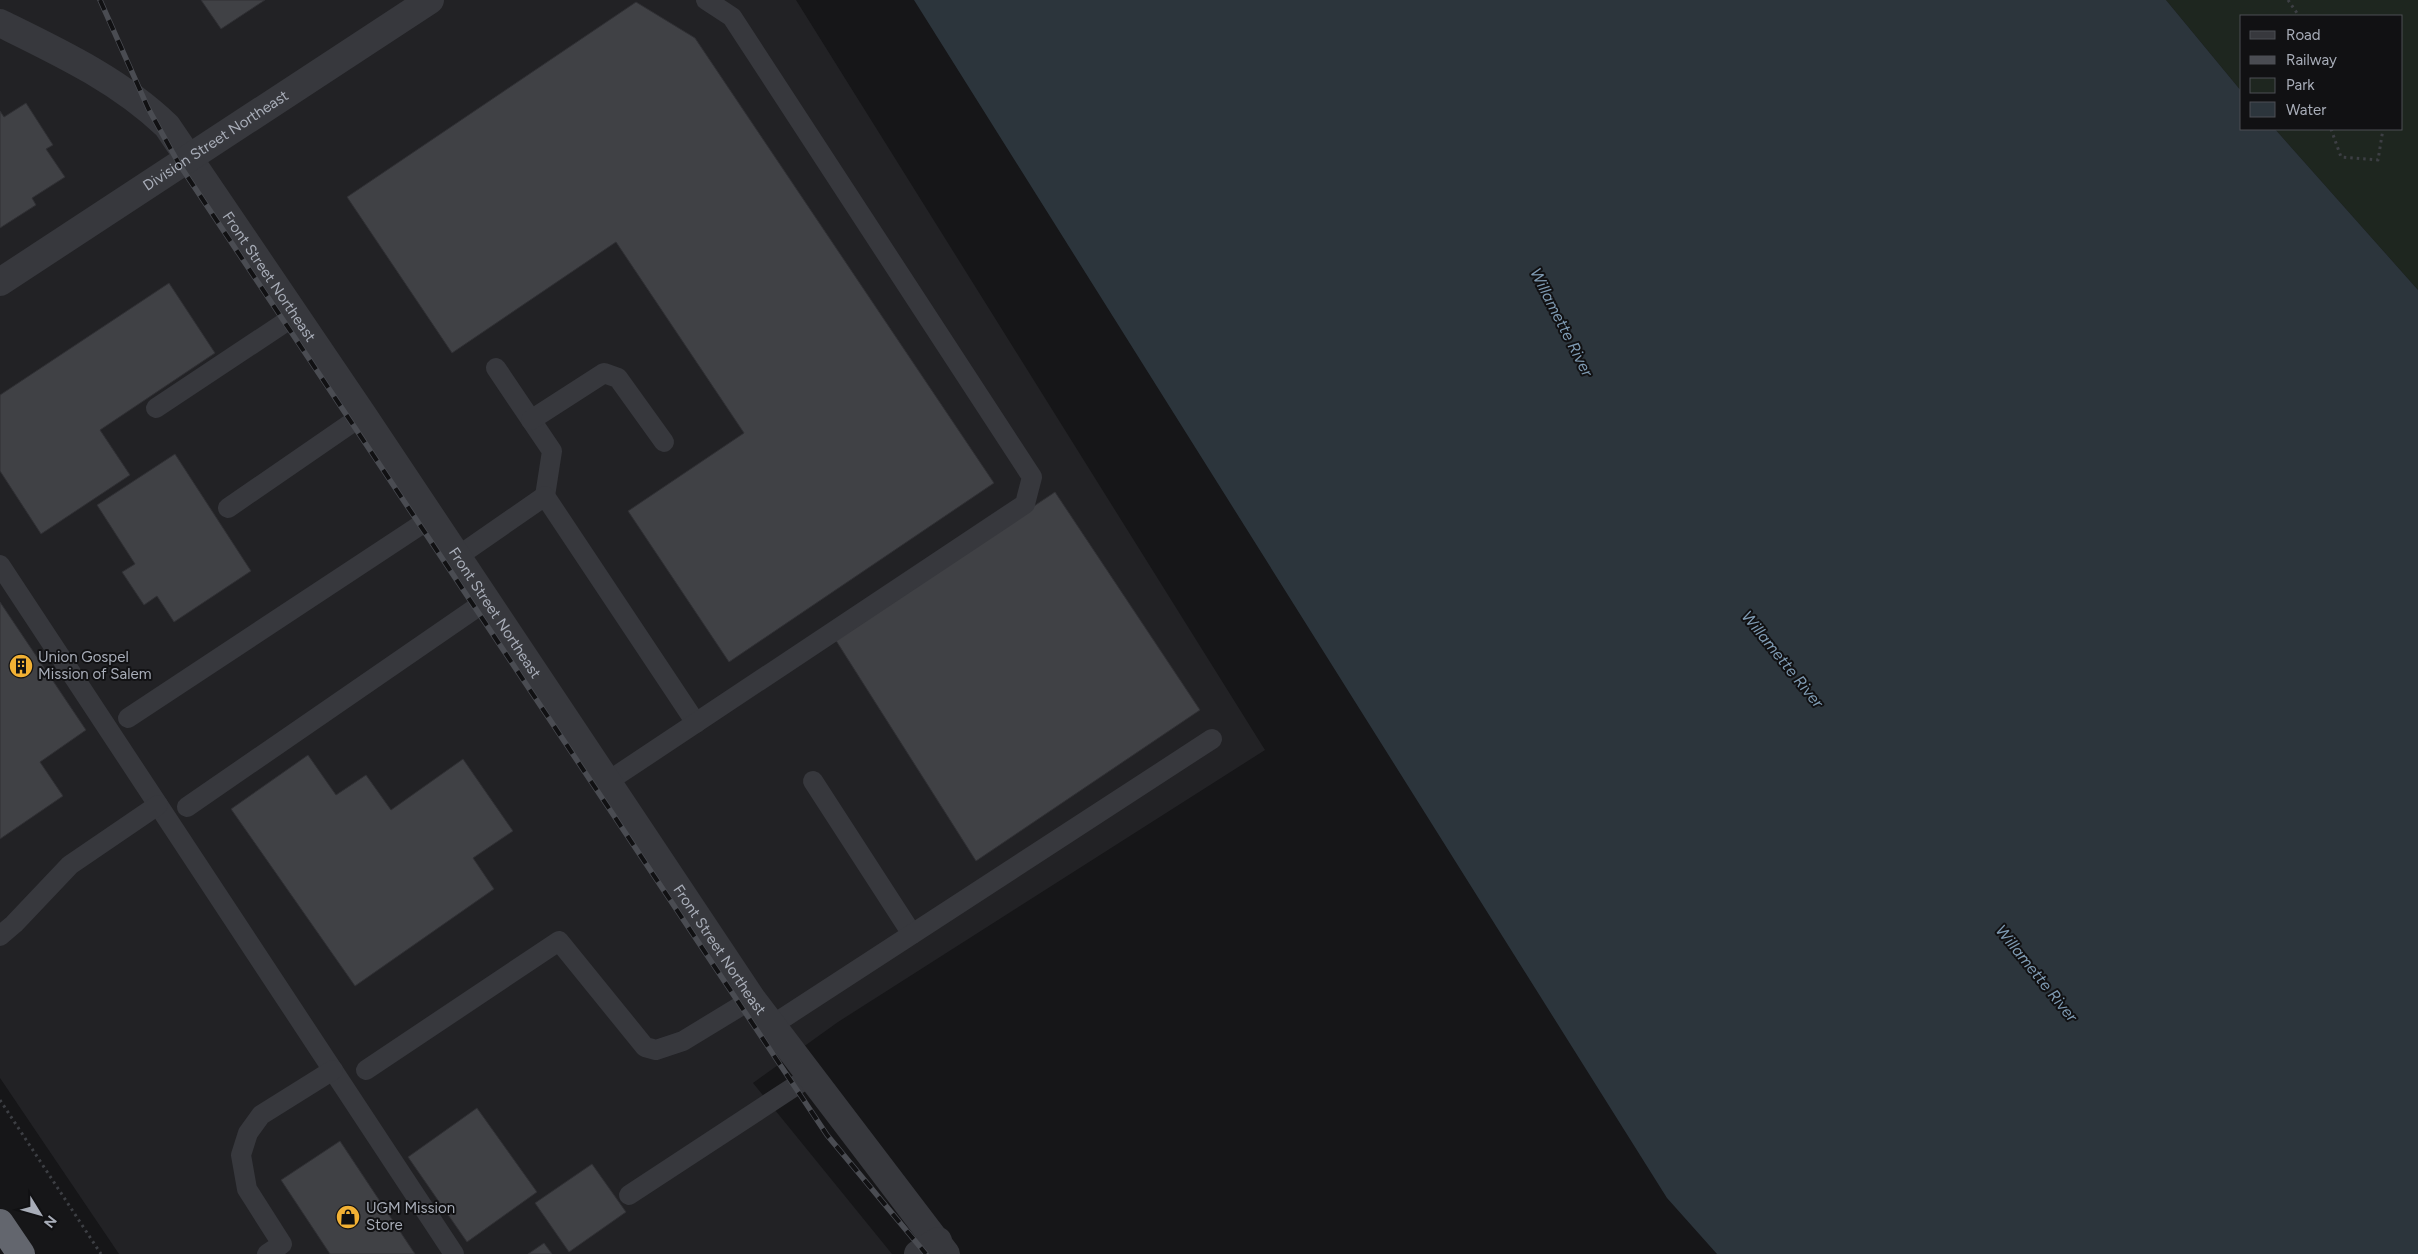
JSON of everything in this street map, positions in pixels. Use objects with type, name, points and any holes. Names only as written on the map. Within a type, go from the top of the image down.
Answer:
[{"type":"highway","points":[[0,1223],[21,1254]]},
{"type":"street","name":"Division Street Northeast","points":[[0,282],[430,0]]},
{"type":"street","name":"Front Street Northeast","points":[[0,22],[95,71],[148,108],[167,126],[190,157],[296,315],[752,999],[934,1250]]},
{"type":"lane","points":[[607,782],[1025,504],[1032,477],[732,17],[706,0]]},
{"type":"lane","points":[[156,408],[296,315]]},
{"type":"lane","points":[[496,368],[552,451],[545,496],[696,723]]},
{"type":"lane","points":[[531,420],[604,373],[618,378],[664,442]]},
{"type":"lane","points":[[228,508],[363,415]]},
{"type":"lane","points":[[457,557],[545,496]]},
{"type":"lane","points":[[128,718],[431,518]]},
{"type":"lane","points":[[0,565],[454,1254]]},
{"type":"lane","points":[[187,807],[486,600]]},
{"type":"lane","points":[[771,1026],[1212,739]]},
{"type":"lane","points":[[813,781],[912,934]]},
{"type":"lane","points":[[0,936],[14,924],[70,865],[158,805]]},
{"type":"lane","points":[[366,1070],[559,941],[645,1047],[656,1050],[684,1041],[752,999]]},
{"type":"lane","points":[[267,1254],[282,1244],[247,1189],[241,1155],[248,1133],[261,1115],[333,1070]]},
{"type":"lane","points":[[629,1195],[809,1077]]},
{"type":"path","points":[[2288,0],[2298,15]]},
{"type":"path","points":[[2331,130],[2341,157],[2378,160],[2383,130]]},
{"type":"path","points":[[0,1100],[101,1254]]},
{"type":"shaded area","points":[[0,0],[796,0],[1265,750],[838,1022],[753,1083],[892,1254],[119,1254],[0,1078]]},
{"type":"green space","points":[[2166,0],[2418,0],[2418,290],[2276,130],[2403,130],[2403,15],[2240,15],[2240,90]]},
{"type":"water","name":"Willamette River","points":[[914,0],[2166,0],[2240,90],[2240,130],[2276,130],[2418,290],[2418,1254],[1717,1254],[1667,1198]]},
{"type":"building","points":[[201,0],[265,0],[221,29]]},
{"type":"building","points":[[636,2],[695,38],[994,483],[729,662],[628,511],[744,433],[616,242],[452,353],[347,197]]},
{"type":"building","points":[[26,103],[53,145],[46,149],[65,177],[32,198],[36,205],[0,228],[0,111],[4,117]]},
{"type":"building","points":[[169,283],[215,353],[100,430],[130,475],[41,534],[0,471],[0,395]]},
{"type":"building","points":[[175,454],[251,571],[174,622],[157,596],[144,605],[122,572],[135,564],[97,505]]},
{"type":"building","points":[[1055,492],[1200,710],[976,861],[835,639]]},
{"type":"building","name":"Union Gospel Mission of Salem","points":[[0,602],[86,730],[40,762],[63,796],[0,839]]},
{"type":"building","points":[[308,755],[336,795],[366,775],[391,810],[463,759],[513,831],[473,858],[494,889],[355,986],[231,809]]},
{"type":"building","points":[[477,1108],[537,1192],[467,1242],[408,1157]]},
{"type":"building","name":"UGM Mission Store","points":[[340,1141],[415,1254],[330,1254],[281,1180]]},
{"type":"building","points":[[592,1164],[626,1212],[569,1252],[535,1203]]},
{"type":"building","points":[[544,1243],[552,1254],[528,1254]]},
{"type":"railway","points":[[100,0],[148,108],[179,164],[827,1135],[926,1254]]},
{"type":"place","name":"Union Gospel Mission of Salem","points":[[21,666]]},
{"type":"place","name":"UGM Mission Store","points":[[348,1217]]}]
